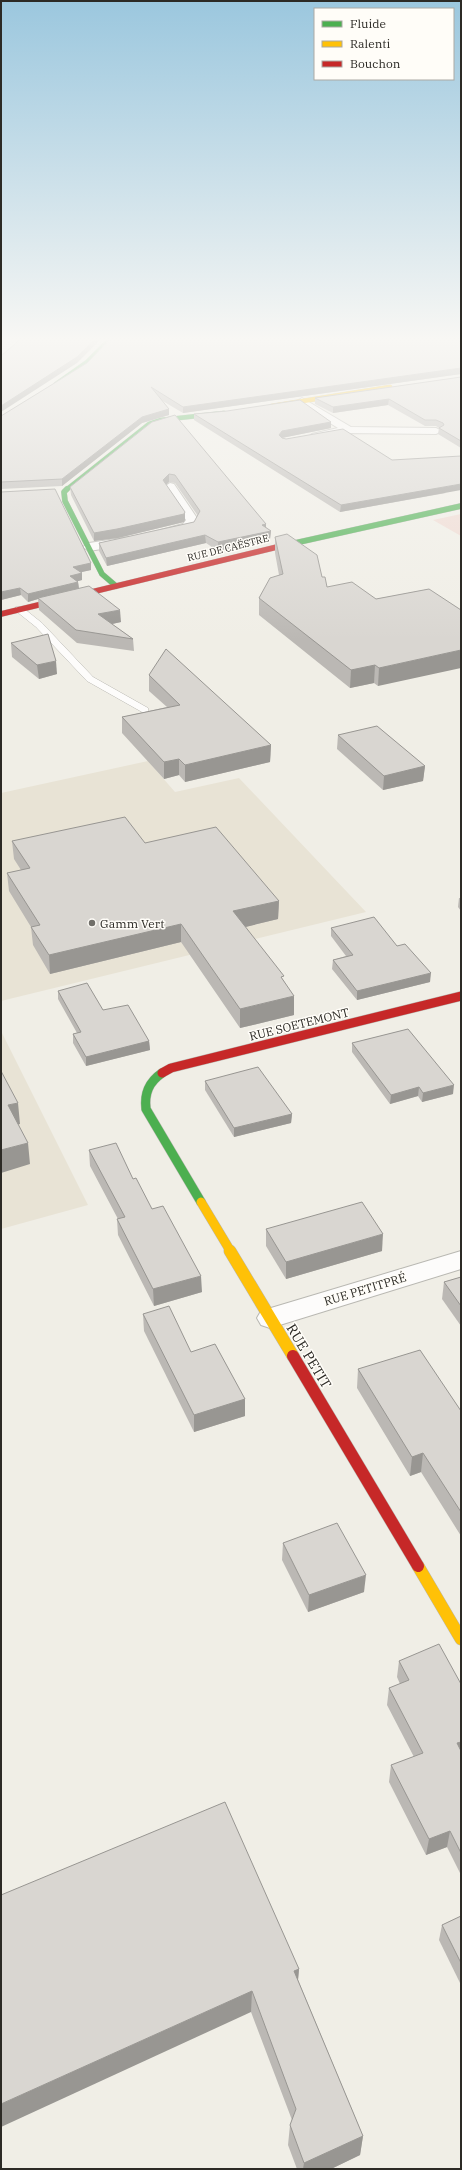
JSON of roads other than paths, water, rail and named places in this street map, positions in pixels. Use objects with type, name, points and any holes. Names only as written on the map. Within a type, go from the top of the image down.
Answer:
[{"type":"street","points":[[116,586],[102,574],[59,491],[131,437]]},
{"type":"street","points":[[302,438],[306,437]]},
{"type":"street","points":[[156,535],[184,528],[193,523],[193,520],[170,487]]},
{"type":"street","name":"RUE DE CAËSTRE","points":[[1,614],[461,506]]},
{"type":"street","points":[[89,547],[141,538]]},
{"type":"street","name":"RUE SOETEMONT","points":[[148,1085],[161,1072],[185,1064],[461,996]]},
{"type":"street","name":"RUE PETIT","points":[[148,1085],[145,1092],[144,1101],[146,1110],[461,1639]]},
{"type":"street","name":"RUE PETITPRÉ","points":[[270,1318],[461,1260]]},
{"type":"lane","points":[[19,609],[39,625],[90,679],[145,710]]},
{"type":"place","name":"Gamm Vert","points":[[92,923]]}]
